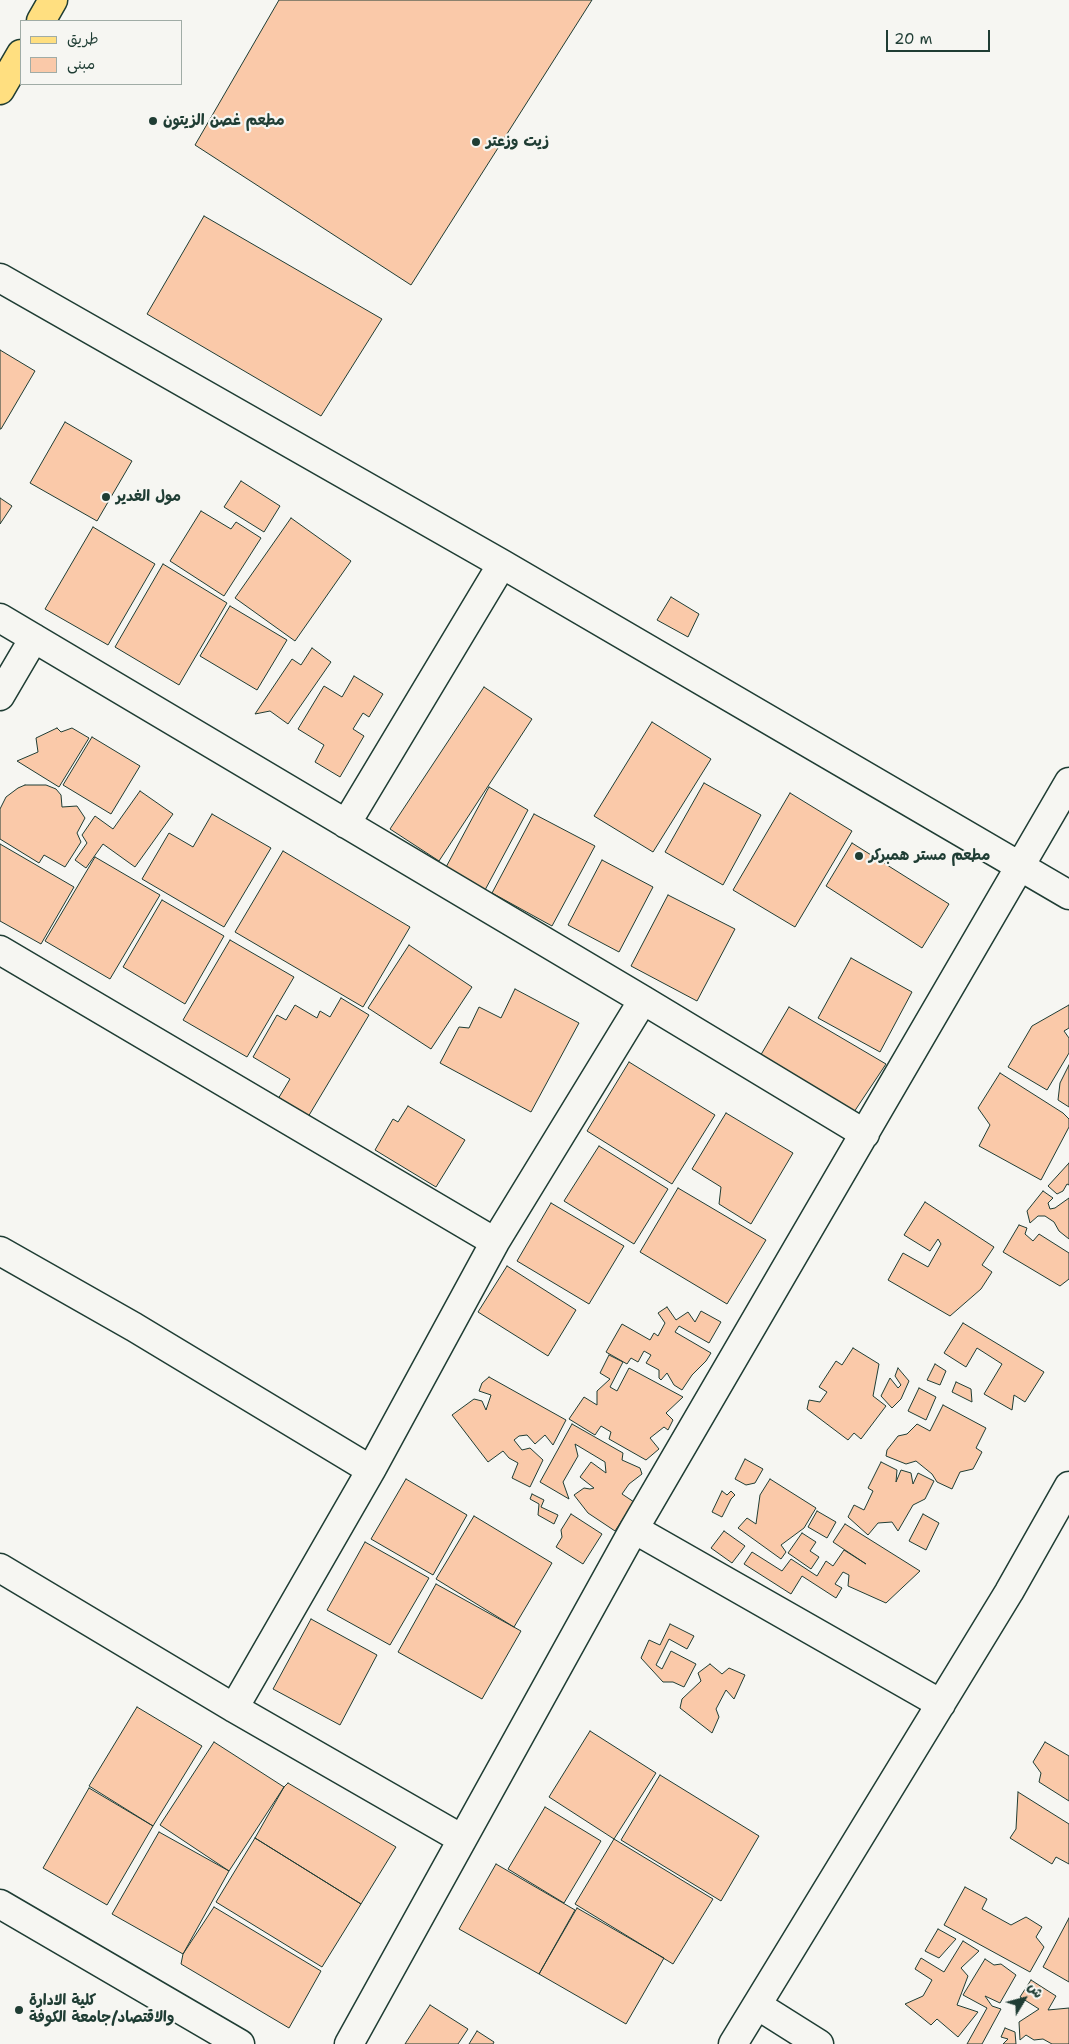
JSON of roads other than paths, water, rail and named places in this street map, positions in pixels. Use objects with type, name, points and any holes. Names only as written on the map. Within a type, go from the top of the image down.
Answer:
[{"type":"main road","points":[[42,20],[53,0]]},
{"type":"main road","points":[[0,90],[20,56]]},
{"type":"street","points":[[0,278],[502,564],[1069,896]]},
{"type":"street","points":[[346,824],[502,564]]},
{"type":"street","points":[[0,618],[865,1134]]},
{"type":"street","points":[[0,696],[34,638]]},
{"type":"street","points":[[349,2044],[634,1530],[1069,782]]},
{"type":"street","points":[[0,950],[495,1242]]},
{"type":"street","points":[[234,1708],[371,1470],[495,1242],[643,1000]]},
{"type":"street","points":[[0,1251],[134,1327],[371,1470]]},
{"type":"street","points":[[733,2044],[1009,1592],[1069,1486]]},
{"type":"street","points":[[634,1530],[941,1704]]},
{"type":"street","points":[[0,1568],[234,1708],[462,1839]]},
{"type":"street","points":[[0,1904],[240,2044]]},
{"type":"street","points":[[757,2005],[819,2044]]},
{"type":"place","name":"مطعم غصن الزيتون","points":[[153,121]]},
{"type":"place","name":"زيت وزعتر","points":[[476,142]]},
{"type":"place","name":"مول الغدير","points":[[106,497]]},
{"type":"place","name":"مطعم مستر همبركر","points":[[859,856]]},
{"type":"place","name":"كلية الادارة والاقتصاد/جامعة الكوفة","points":[[19,2010]]}]
